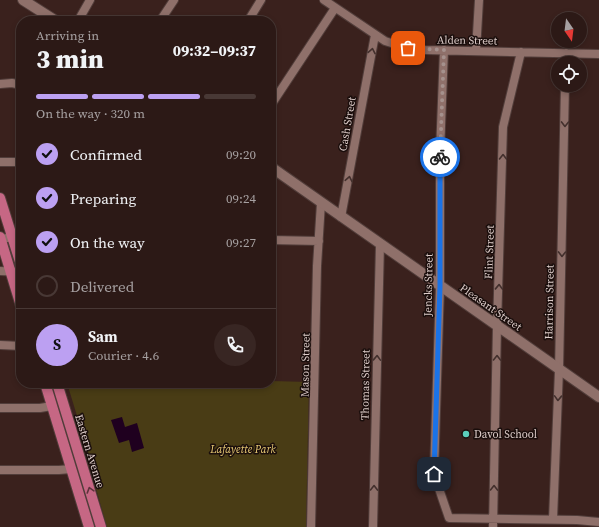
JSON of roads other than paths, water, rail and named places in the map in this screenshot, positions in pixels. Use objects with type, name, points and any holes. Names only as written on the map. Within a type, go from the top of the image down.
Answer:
[{"type":"main road","points":[[23,0],[48,16]]},
{"type":"main road","name":"Pleasant Street","points":[[276,171],[599,397]]},
{"type":"main road","points":[[0,199],[16,236]]},
{"type":"main road","points":[[0,238],[5,272],[16,295]]},
{"type":"main road","points":[[47,388],[88,527]]},
{"type":"main road","name":"Eastern Avenue","points":[[59,388],[101,527]]},
{"type":"street","points":[[81,16],[90,0]]},
{"type":"street","points":[[163,16],[174,0]]},
{"type":"street","points":[[251,16],[262,0]]},
{"type":"street","name":"Alden Street","points":[[324,0],[375,36],[389,43],[404,47],[426,50],[599,54]]},
{"type":"street","points":[[476,51],[479,0]]},
{"type":"street","points":[[276,97],[335,8]]},
{"type":"street","name":"Cash Street","points":[[341,217],[375,36]]},
{"type":"street","name":"Jencks Street","points":[[444,50],[440,155],[440,286],[434,474],[448,518],[493,518]]},
{"type":"street","name":"Flint Street","points":[[493,527],[503,127],[521,52]]},
{"type":"street","points":[[0,84],[16,83]]},
{"type":"street","name":"Harrison Street","points":[[554,519],[559,370],[565,92]]},
{"type":"street","points":[[0,162],[16,162]]},
{"type":"street","name":"Mason Street","points":[[311,527],[319,241],[322,203]]},
{"type":"street","points":[[0,238],[16,236]]},
{"type":"street","points":[[276,240],[319,241]]},
{"type":"street","name":"Thomas Street","points":[[373,527],[380,244]]},
{"type":"street","points":[[5,272],[16,272]]},
{"type":"street","points":[[0,345],[16,346]]},
{"type":"street","points":[[0,408],[40,408],[52,406]]},
{"type":"street","points":[[0,470],[71,469]]},
{"type":"street","points":[[493,518],[554,519],[599,522]]},
{"type":"place","name":"Davol School","points":[[466,434]]},
{"type":"park label","name":"Lafayette Park","points":[[243,449]]}]
